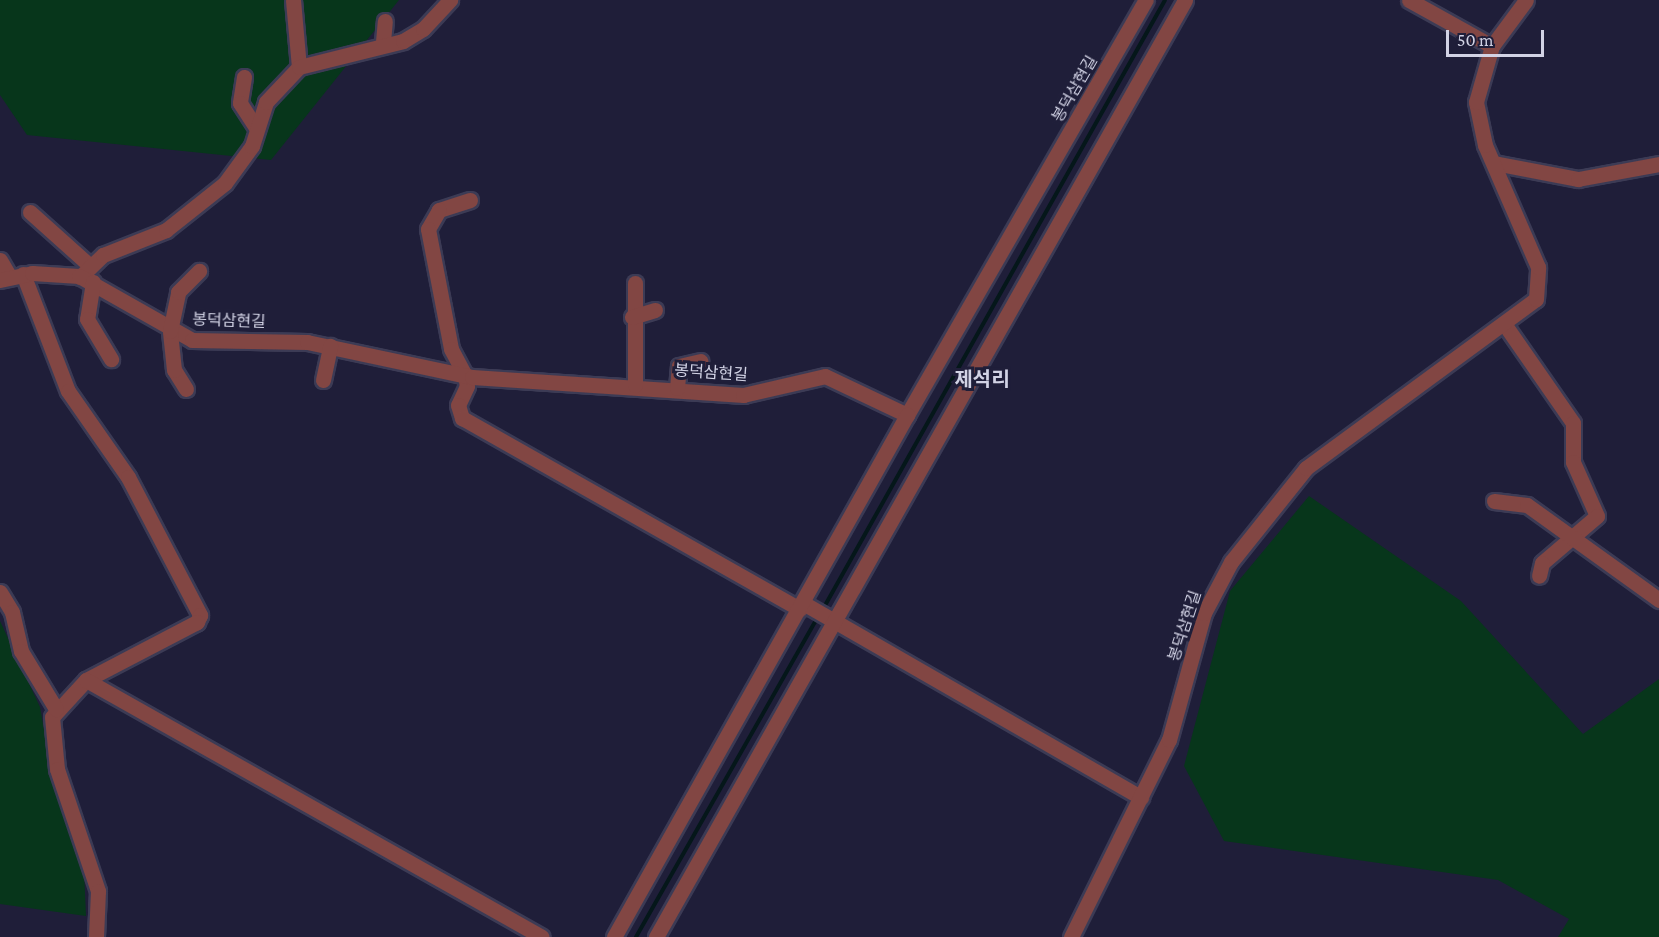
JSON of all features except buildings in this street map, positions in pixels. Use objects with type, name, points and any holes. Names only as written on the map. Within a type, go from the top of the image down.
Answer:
[{"type":"street","points":[[293,0],[299,67],[344,59],[383,42],[413,37],[450,0]]},
{"type":"street","name":"봉덕삼현길","points":[[87,275],[170,331],[192,340],[330,346],[465,375],[677,388],[770,393],[825,376],[907,416],[1146,0]]},
{"type":"street","points":[[656,937],[832,620],[1185,0]]},
{"type":"street","points":[[1409,0],[1492,46]]},
{"type":"street","name":"봉덕삼현길","points":[[1071,937],[1169,740],[1211,598],[1231,562],[1306,468],[1505,325],[1536,299],[1541,279],[1494,163],[1476,102],[1492,46],[1526,0]]},
{"type":"street","points":[[383,42],[385,21]]},
{"type":"street","name":"봉덕삼현길","points":[[11,277],[87,275],[166,230],[208,198],[236,170],[257,129],[266,102],[299,67]]},
{"type":"street","points":[[244,77],[240,103],[257,129]]},
{"type":"street","points":[[1494,163],[1578,179],[1659,164]]},
{"type":"street","points":[[470,200],[439,210],[428,229],[451,349],[465,375],[467,386],[458,405],[462,418],[832,620],[1141,797]]},
{"type":"street","points":[[30,212],[87,275],[87,319],[111,359]]},
{"type":"street","points":[[0,260],[11,277],[68,392],[128,477],[200,615],[197,622],[87,680],[56,709],[51,726],[57,769],[98,891],[96,937]]},
{"type":"street","points":[[186,389],[174,370],[170,331],[178,292],[199,271]]},
{"type":"street","points":[[635,283],[632,316],[635,385]]},
{"type":"street","points":[[632,316],[655,310]]},
{"type":"street","points":[[1505,325],[1573,423],[1573,462],[1597,516],[1542,562],[1539,576]]},
{"type":"street","points":[[323,380],[330,346]]},
{"type":"street","points":[[677,388],[679,366],[700,361]]},
{"type":"street","points":[[614,937],[805,607],[907,416]]},
{"type":"street","points":[[1494,501],[1527,505],[1659,600]]},
{"type":"street","points":[[0,592],[12,612],[21,651],[56,709]]},
{"type":"street","points":[[87,680],[542,937]]},
{"type":"green space","points":[[0,0],[399,0],[271,160],[27,135],[0,95]]},
{"type":"green space","points":[[1309,496],[1461,601],[1583,734],[1659,679],[1659,937],[1558,937],[1569,919],[1498,880],[1224,841],[1184,766],[1230,591]]},
{"type":"green space","points":[[0,621],[40,707],[55,792],[84,870],[86,916],[0,904]]},
{"type":"waterway","points":[[823,609],[1165,0]]},
{"type":"waterway","points":[[636,937],[819,615]]},
{"type":"district","name":"제석리","points":[[982,379]]}]
